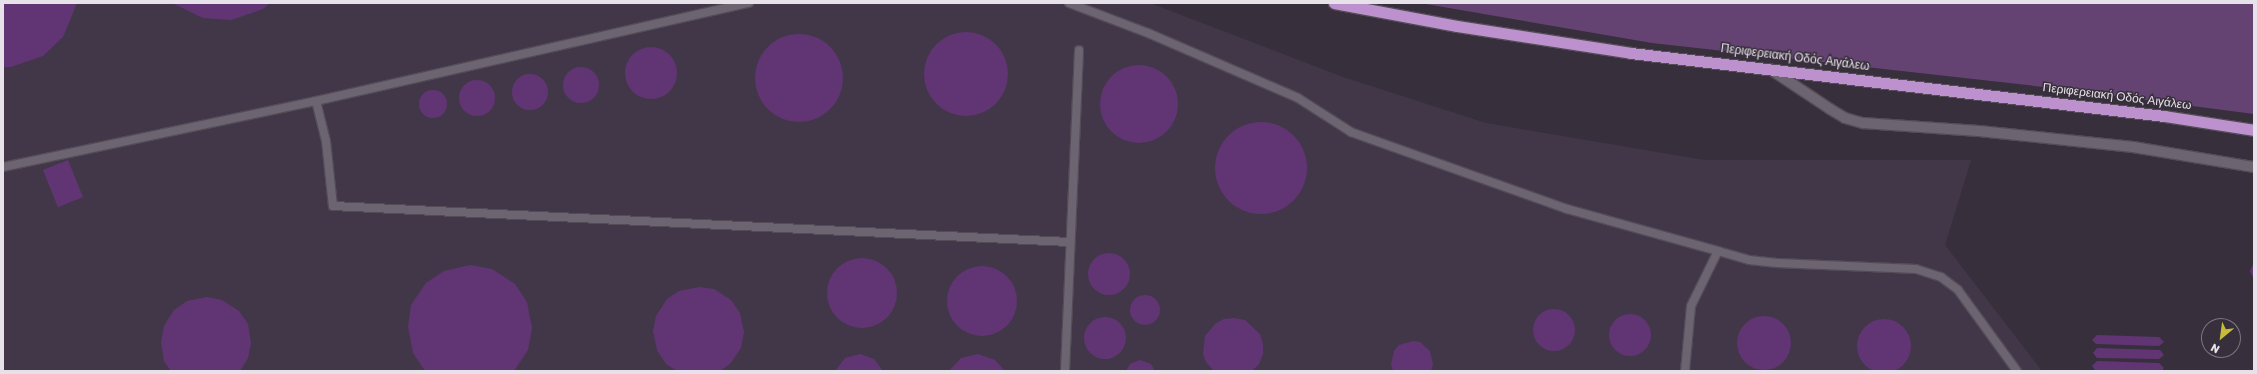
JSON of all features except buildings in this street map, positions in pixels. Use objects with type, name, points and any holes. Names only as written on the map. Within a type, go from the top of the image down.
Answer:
[{"type":"highway","name":"Περιφερειακή Οδός Αιγάλεω","points":[[1334,3],[1457,26],[1631,53],[2149,114],[2254,130]]},
{"type":"street","points":[[1770,69],[1845,118],[1863,123],[1979,131],[2133,147],[2254,167]]},
{"type":"lane","points":[[3,167],[316,100],[749,3]]},
{"type":"lane","points":[[1069,3],[1148,33],[1298,98],[1351,132],[1567,209],[1749,260],[1777,263],[1916,269],[1941,277],[1958,290],[2017,371]]},
{"type":"lane","points":[[1064,371],[1079,50]]},
{"type":"lane","points":[[316,100],[326,140],[333,206],[1070,242]]},
{"type":"lane","points":[[1685,371],[1691,306],[1718,252]]},
{"type":"shaded area","points":[[3,3],[1150,3],[1343,77],[1486,123],[1704,160],[1971,160],[1945,245],[2042,371],[3,371]]},
{"type":"shaded area","points":[[1420,3],[2254,3],[2254,114],[2053,88],[1652,43]]}]
